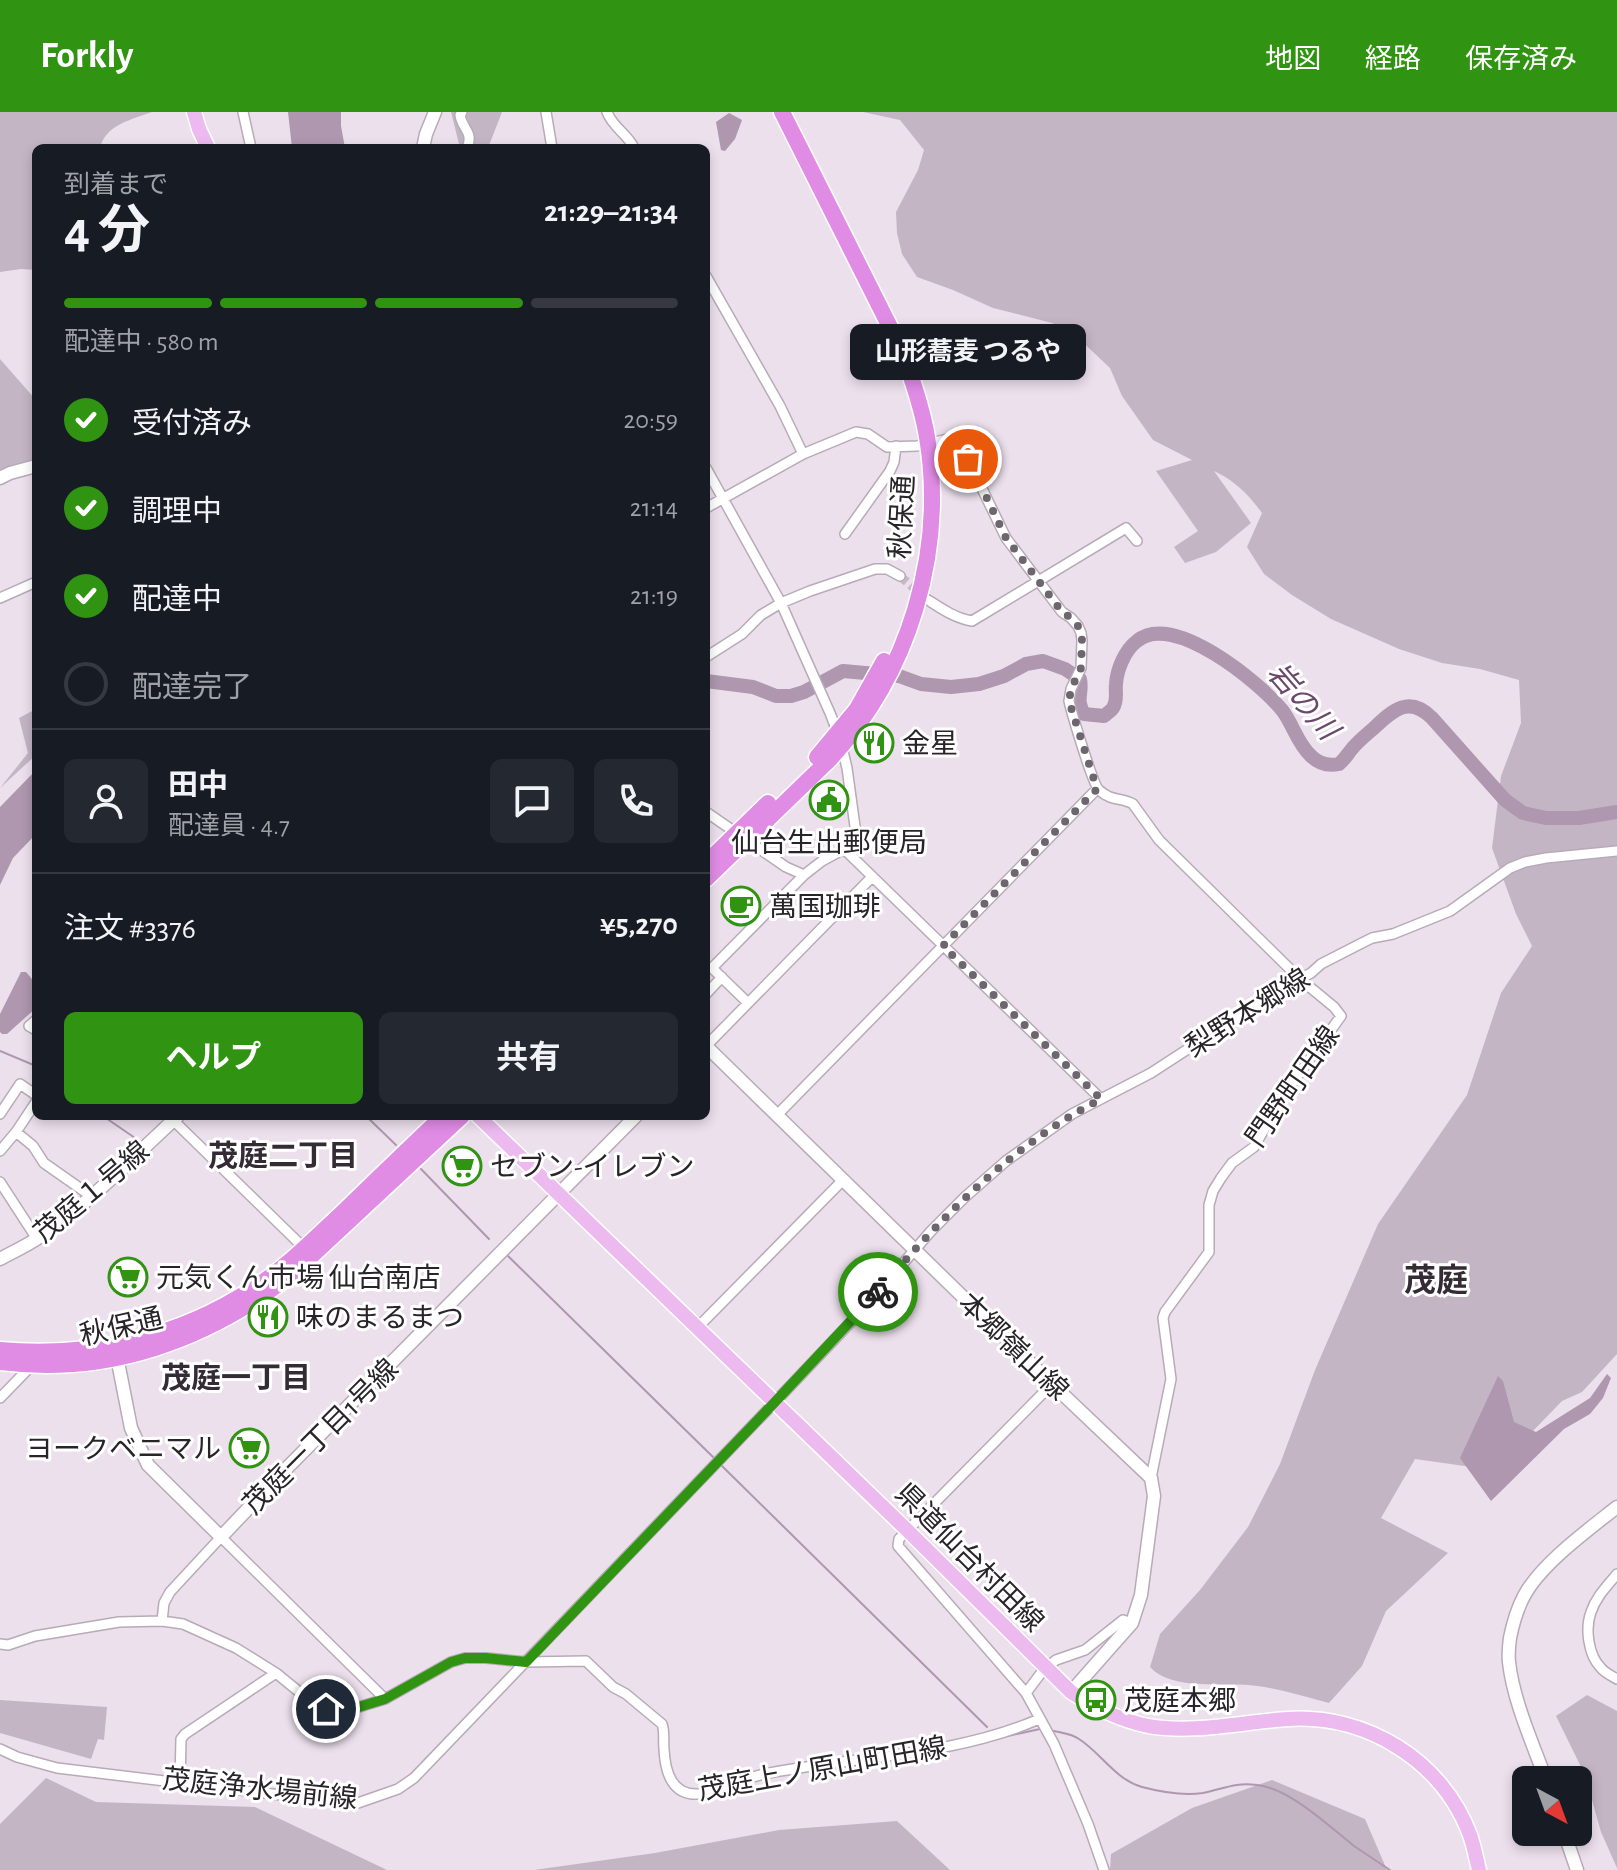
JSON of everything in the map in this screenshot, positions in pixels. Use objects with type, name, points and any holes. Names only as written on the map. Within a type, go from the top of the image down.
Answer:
[{"type":"highway","name":"秋保通","points":[[771,112],[898,369],[923,444]]},
{"type":"highway","name":"秋保通","points":[[710,874],[810,764],[840,740],[857,709],[876,687],[909,630],[924,578],[929,544],[931,501],[918,396],[901,349],[782,112]]},
{"type":"highway","name":"秋保通","points":[[710,860],[742,836]]},
{"type":"highway","name":"秋保通","points":[[0,1362],[53,1365],[116,1352],[211,1314],[287,1264],[439,1120]]},
{"type":"highway","name":"秋保通","points":[[0,1350],[145,1352],[235,1313],[272,1290],[321,1249],[458,1120]]},
{"type":"main road","points":[[194,112],[206,144]]},
{"type":"main road","name":"県道仙台村田線","points":[[482,1120],[1071,1692],[1093,1707],[1149,1726],[1207,1727],[1291,1718],[1318,1719],[1348,1724],[1392,1742],[1421,1764],[1447,1793],[1470,1835],[1479,1870]]},
{"type":"street","points":[[243,112],[250,144]]},
{"type":"street","points":[[424,144],[435,112]]},
{"type":"street","points":[[462,112],[461,121],[467,129],[468,144]]},
{"type":"street","points":[[551,144],[546,114],[558,112]]},
{"type":"street","points":[[607,112],[610,121],[632,144]]},
{"type":"street","points":[[710,283],[780,406],[803,454]]},
{"type":"street","points":[[710,505],[803,454],[856,432],[868,434],[887,447],[957,437],[1006,538],[1081,633],[1081,668],[1069,701],[1097,789],[777,1115]]},
{"type":"street","points":[[845,534],[890,471],[896,446]]},
{"type":"street","points":[[0,478],[32,467]]},
{"type":"street","points":[[710,475],[781,603],[830,713],[847,768],[857,841],[804,875],[712,968],[748,1003]]},
{"type":"street","points":[[928,600],[946,612],[972,621],[1126,528],[1137,541]]},
{"type":"street","points":[[710,654],[742,634],[761,615],[810,591],[875,569],[887,569],[900,576]]},
{"type":"street","points":[[0,598],[32,584]]},
{"type":"street","name":"門野町田線","points":[[1097,789],[1113,800],[1133,804],[1159,840],[1341,1016],[1283,1096],[1254,1147],[1232,1163],[1213,1191],[1208,1211],[1209,1252],[1163,1318],[1171,1379],[1151,1478]]},
{"type":"street","points":[[710,815],[786,867],[804,875]]},
{"type":"street","points":[[844,849],[1101,1099]]},
{"type":"street","name":"梨野本郷線","points":[[914,1249],[1006,1161],[1072,1114],[1151,1073],[1321,964],[1372,938],[1393,934],[1450,911],[1510,868],[1546,858],[1617,851]]},
{"type":"street","points":[[710,1042],[871,878]]},
{"type":"street","points":[[710,990],[722,977]]},
{"type":"street","name":"本郷嶺山線","points":[[710,1050],[1151,1478]]},
{"type":"street","points":[[0,1114],[20,1084],[32,1092]]},
{"type":"street","points":[[0,1151],[32,1108]]},
{"type":"street","name":"茂庭１号線","points":[[0,1259],[37,1239],[91,1196],[174,1120]]},
{"type":"street","points":[[178,1120],[304,1248]]},
{"type":"street","name":"茂庭一丁目1号線","points":[[116,1352],[131,1428],[148,1465],[221,1537],[632,1120]]},
{"type":"street","points":[[16,1132],[33,1146],[44,1163],[91,1196]]},
{"type":"street","points":[[697,1328],[843,1180]]},
{"type":"street","points":[[0,1182],[37,1239]]},
{"type":"street","name":"茂庭浄水場前線","points":[[0,1749],[57,1768],[355,1804],[398,1789],[414,1778],[774,1403],[868,1304],[914,1249]]},
{"type":"street","points":[[0,1398],[32,1365]]},
{"type":"street","points":[[1052,1384],[907,1530],[899,1539],[898,1546],[1026,1693],[1088,1824],[1104,1870]]},
{"type":"street","points":[[1071,1692],[1132,1623],[1141,1595],[1154,1496],[1151,1478]]},
{"type":"street","points":[[1541,1766],[1508,1660],[1512,1629],[1524,1595],[1535,1580],[1617,1507]]},
{"type":"street","points":[[162,1621],[164,1603],[170,1592],[221,1537],[385,1699]]},
{"type":"street","points":[[1617,1574],[1594,1604],[1588,1627],[1593,1655],[1600,1667],[1617,1679]]},
{"type":"street","points":[[1026,1693],[1056,1660],[1085,1650],[1123,1620],[1132,1623]]},
{"type":"street","name":"茂庭上ノ原山町田線","points":[[0,1644],[8,1645],[35,1636],[119,1622],[183,1624],[236,1648],[336,1714],[385,1699],[451,1662],[465,1658],[526,1662],[586,1661],[613,1687],[662,1724],[665,1731],[664,1759],[672,1782],[677,1790],[690,1795],[766,1774],[961,1743],[1019,1728],[1044,1727]]},
{"type":"street","points":[[180,1781],[181,1739],[185,1734],[276,1673]]},
{"type":"street","points":[[1569,1846],[1577,1870]]},
{"type":"shaded area","points":[[0,112],[152,112],[114,128],[102,144],[32,144],[32,270],[0,272]]},
{"type":"shaded area","points":[[288,112],[341,112],[344,144],[292,144]]},
{"type":"shaded area","points":[[451,112],[502,112],[490,144],[459,144]]},
{"type":"shaded area","points":[[863,112],[1617,112],[1617,1354],[1582,1392],[1562,1401],[1532,1432],[1507,1472],[1415,1459],[1381,1518],[1448,1553],[1386,1611],[1362,1666],[1329,1703],[1257,1686],[1185,1683],[1160,1675],[1150,1667],[1160,1634],[1200,1590],[1248,1527],[1280,1464],[1315,1370],[1378,1224],[1467,1095],[1501,993],[1532,946],[1516,914],[1492,848],[1501,776],[1521,723],[1519,680],[1442,663],[1399,649],[1331,619],[1292,595],[1264,574],[1247,547],[1262,513],[1241,489],[1214,471],[1251,523],[1216,552],[1185,563],[1174,547],[1198,531],[1156,471],[1192,460],[1153,440],[1122,396],[1110,368],[1073,333],[1052,323],[993,308],[917,277],[902,254],[896,212],[918,170],[924,150],[900,120]]},
{"type":"shaded area","points":[[729,113],[742,120],[735,139],[725,151],[721,150],[716,122]]},
{"type":"shaded area","points":[[0,359],[32,395],[32,464],[0,475]]},
{"type":"shaded area","points":[[32,711],[32,759],[0,788],[28,753],[19,718]]},
{"type":"shaded area","points":[[32,774],[32,838],[13,858],[0,885],[0,807]]},
{"type":"shaded area","points":[[21,972],[26,972],[32,979],[32,1012],[7,1034],[0,1032],[0,1014]]},
{"type":"shaded area","points":[[1607,1374],[1611,1378],[1603,1398],[1590,1414],[1564,1429],[1491,1501],[1460,1458],[1498,1376],[1503,1381],[1514,1422],[1536,1432],[1590,1398]]},
{"type":"shaded area","points":[[1587,1695],[1617,1711],[1617,1868],[1601,1832],[1592,1800],[1592,1766],[1581,1766],[1556,1716]]},
{"type":"shaded area","points":[[0,1700],[107,1707],[104,1740],[98,1739],[91,1759],[0,1733]]},
{"type":"shaded area","points":[[46,1778],[96,1802],[255,1807],[387,1870],[0,1870],[0,1824]]},
{"type":"shaded area","points":[[1272,1780],[1365,1819],[1387,1870],[1110,1870],[1111,1854],[1192,1808]]},
{"type":"shaded area","points":[[897,1821],[950,1870],[534,1870],[655,1853],[779,1830]]},
{"type":"waterway","name":"岩の川","points":[[710,682],[753,687],[776,696],[791,696],[843,671],[899,676],[921,684],[951,687],[979,684],[1004,676],[1026,664],[1043,661],[1065,669],[1080,679],[1080,704],[1084,714],[1104,716],[1115,705],[1118,672],[1129,649],[1137,641],[1153,634],[1172,635],[1214,654],[1255,683],[1282,710],[1306,751],[1321,763],[1339,764],[1359,741],[1388,716],[1402,708],[1416,707],[1432,718],[1505,800],[1523,813],[1546,818],[1579,818],[1617,812]]},
{"type":"waterway","points":[[0,1051],[32,1064]]},
{"type":"waterway","points":[[109,1120],[138,1140]]},
{"type":"waterway","points":[[370,1120],[396,1145]]},
{"type":"waterway","points":[[421,1169],[489,1239]]},
{"type":"waterway","points":[[508,1256],[713,1457]]},
{"type":"waterway","points":[[721,1465],[987,1727]]},
{"type":"waterway","points":[[999,1738],[1040,1729]]},
{"type":"waterway","points":[[1050,1730],[1076,1737],[1124,1779],[1142,1787],[1188,1794],[1242,1784],[1282,1793],[1390,1870]]},
{"type":"tunnel","points":[[900,576],[922,595]]},
{"type":"way so far","points":[[878,1292],[931,1231],[1006,1161],[1072,1114],[1101,1099],[943,946],[1097,789],[1069,701],[1081,668],[1081,633],[1006,538],[968,459]]},
{"type":"place","name":"山形蕎麦 つるや","points":[[968,459]]},
{"type":"place","name":"金星","points":[[874,743]]},
{"type":"place","name":"仙台生出郵便局","points":[[829,800]]},
{"type":"place","name":"萬国珈琲","points":[[741,906]]},
{"type":"place","name":"セブン-イレブン","points":[[462,1166]]},
{"type":"place","name":"元気くん市場 仙台南店","points":[[128,1277]]},
{"type":"place","name":"味のまるまつ","points":[[268,1317]]},
{"type":"place","name":"ヨークベニマル","points":[[249,1448]]},
{"type":"place","name":"茂庭本郷","points":[[1096,1700]]},
{"type":"district","name":"茂庭二丁目","points":[[283,1156]]},
{"type":"district","name":"茂庭","points":[[1436,1280]]},
{"type":"district","name":"茂庭一丁目","points":[[236,1378]]},
{"type":"route","points":[[326,1709],[336,1714],[385,1699],[451,1662],[465,1658],[526,1662],[878,1292]]}]
